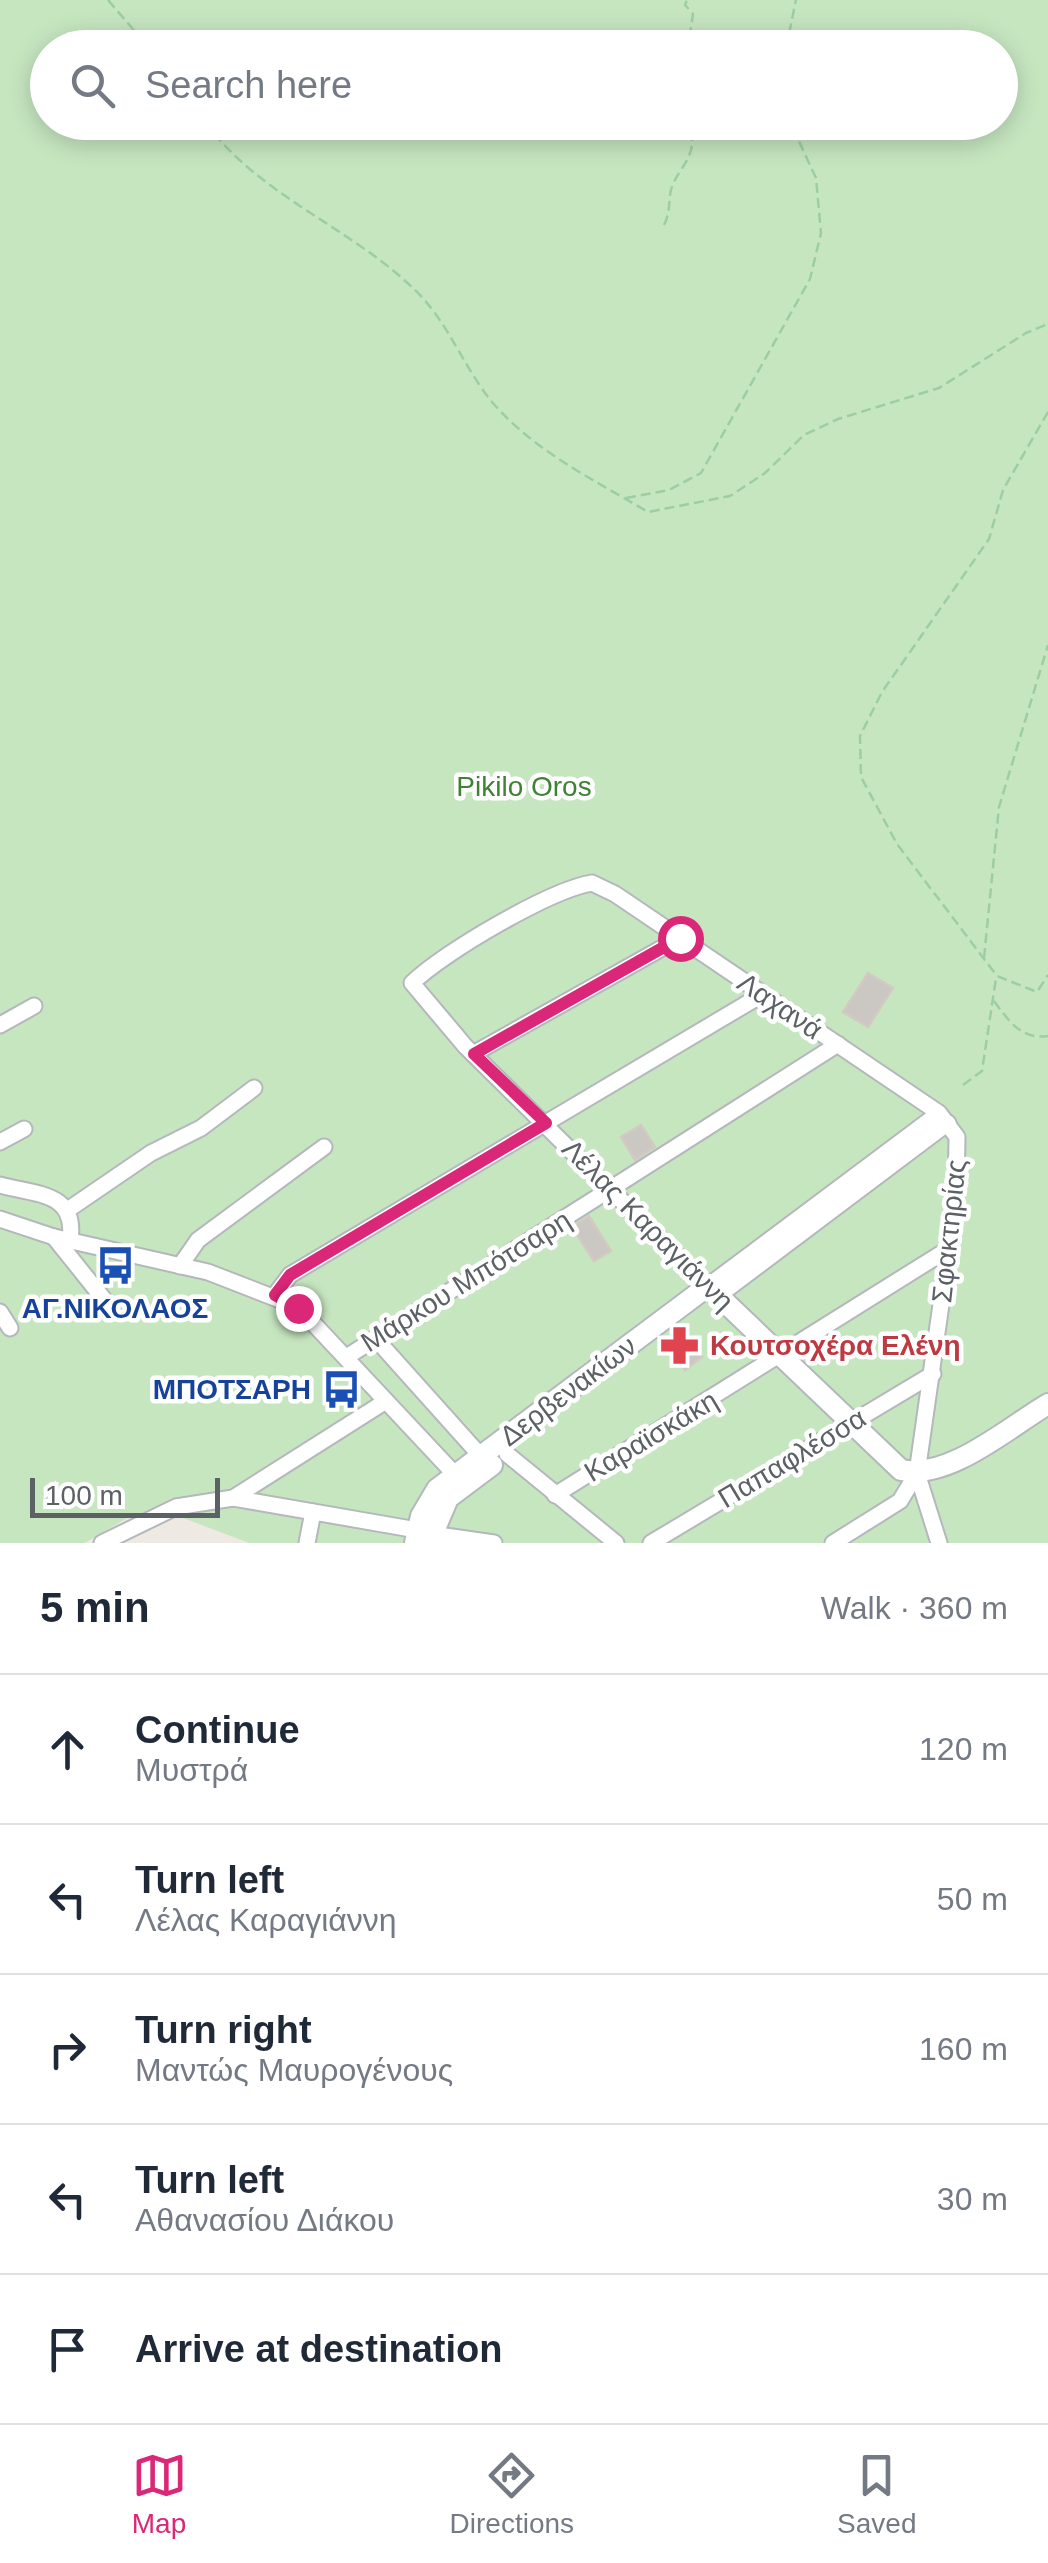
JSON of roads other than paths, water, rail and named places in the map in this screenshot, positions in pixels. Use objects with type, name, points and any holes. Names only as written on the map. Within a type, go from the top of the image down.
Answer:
[{"type":"street","name":"Λαχανά","points":[[412,983],[428,968],[503,924],[567,890],[592,883],[680,938],[944,1118]]},
{"type":"street","points":[[474,1054],[680,938]]},
{"type":"street","name":"Λέλας Καραγιάννη","points":[[412,983],[474,1054],[890,1464],[918,1473]]},
{"type":"street","points":[[275,1295],[290,1275],[763,994]]},
{"type":"street","points":[[0,1025],[34,1006]]},
{"type":"street","name":"Μάρκου Μπότσαρη","points":[[348,1356],[838,1044]]},
{"type":"street","points":[[106,1302],[62,1238],[69,1208],[151,1153],[189,1136],[254,1088]]},
{"type":"street","name":"Σφακτηρίας","points":[[918,1473],[950,1248],[958,1151],[944,1118]]},
{"type":"street","name":"Δερβενακίων","points":[[423,1538],[428,1502],[493,1458],[944,1118]]},
{"type":"street","points":[[0,1142],[24,1129]]},
{"type":"street","points":[[180,1266],[198,1240],[324,1148]]},
{"type":"street","points":[[0,1185],[52,1198],[69,1208]]},
{"type":"street","points":[[0,1219],[180,1266],[275,1295],[298,1308],[348,1356],[460,1480]]},
{"type":"street","name":"Καραϊσκάκη","points":[[555,1495],[783,1356],[950,1248]]},
{"type":"street","points":[[0,1312],[10,1328]]},
{"type":"street","points":[[375,1338],[493,1458],[555,1495],[616,1543]]},
{"type":"street","name":"Παπαφλέσσα","points":[[651,1543],[933,1374]]},
{"type":"street","points":[[233,1498],[386,1401]]},
{"type":"street","points":[[833,1543],[900,1501],[918,1473],[958,1458],[1048,1404]]},
{"type":"street","points":[[918,1473],[939,1543]]},
{"type":"street","points":[[102,1543],[176,1507],[233,1498],[423,1538],[494,1543]]},
{"type":"street","points":[[306,1543],[313,1512]]},
{"type":"street","points":[[122,1532],[135,1543]]},
{"type":"place","name":"ΑΓ.ΝΙΚΟΛΑΟΣ","points":[[115,1266]]},
{"type":"place","name":"Κουτσοχέρα Ελένη","points":[[680,1345]]},
{"type":"place","name":"ΜΠΟΤΣΑΡΗ","points":[[341,1389]]},
{"type":"park label","name":"Pikilo Oros","points":[[524,786]]}]
